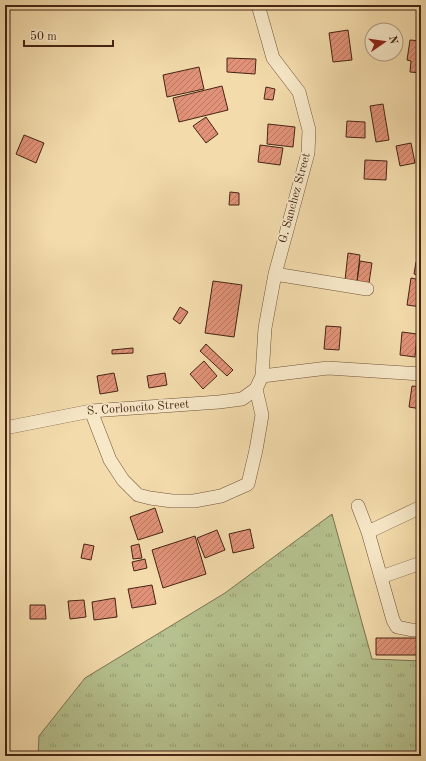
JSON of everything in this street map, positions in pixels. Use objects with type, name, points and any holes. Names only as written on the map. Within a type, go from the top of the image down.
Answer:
[{"type":"street","name":"G. Sanchez Street","points":[[258,5],[273,58],[299,92],[309,130],[308,153],[275,274],[265,328],[262,376]]},
{"type":"street","points":[[275,274],[367,289]]},
{"type":"street","points":[[91,410],[110,460],[123,480],[138,495],[158,499],[194,501],[221,496],[248,484],[262,415],[256,389],[262,376],[328,368],[421,374]]},
{"type":"street","name":"S. Corloncito Street","points":[[5,428],[91,410],[219,402],[242,398],[256,389]]},
{"type":"street","points":[[358,506],[368,532],[393,620],[397,627],[421,630]]},
{"type":"street","points":[[368,532],[421,507]]},
{"type":"street","points":[[381,577],[421,563]]},
{"type":"green space","points":[[332,514],[372,659],[421,661],[421,756],[38,756],[39,736],[85,678],[225,593]]},
{"type":"building","points":[[348,30],[352,60],[333,62],[329,33]]},
{"type":"building","points":[[410,40],[421,41],[421,73],[410,72],[411,61],[407,60]]},
{"type":"building","points":[[227,58],[256,59],[255,74],[227,72]]},
{"type":"building","points":[[199,67],[204,89],[167,97],[163,75]]},
{"type":"building","points":[[222,86],[228,110],[179,122],[173,98]]},
{"type":"building","points":[[266,87],[275,89],[273,100],[264,99]]},
{"type":"building","points":[[383,104],[389,140],[376,142],[370,106]]},
{"type":"building","points":[[206,117],[218,134],[206,143],[193,126]]},
{"type":"building","points":[[347,121],[365,122],[365,138],[346,137]]},
{"type":"building","points":[[268,124],[295,127],[293,147],[267,144]]},
{"type":"building","points":[[24,135],[44,143],[36,163],[16,154]]},
{"type":"building","points":[[411,143],[415,163],[400,166],[396,146]]},
{"type":"building","points":[[260,145],[283,148],[280,165],[258,162]]},
{"type":"building","points":[[365,160],[387,161],[386,180],[364,179]]},
{"type":"building","points":[[230,192],[239,193],[239,205],[229,205]]},
{"type":"building","points":[[348,253],[360,255],[357,282],[345,280]]},
{"type":"building","points":[[360,261],[372,263],[369,283],[357,281]]},
{"type":"building","points":[[416,262],[421,264],[421,276],[414,274]]},
{"type":"building","points":[[411,278],[421,280],[421,307],[407,305]]},
{"type":"building","points":[[213,281],[242,285],[234,337],[205,333]]},
{"type":"building","points":[[180,307],[188,312],[180,324],[173,319]]},
{"type":"building","points":[[326,326],[341,327],[339,350],[324,349]]},
{"type":"building","points":[[402,332],[417,334],[415,357],[400,355]]},
{"type":"building","points":[[206,344],[233,370],[227,376],[200,351]]},
{"type":"building","points":[[133,348],[133,353],[112,354],[112,350]]},
{"type":"building","points":[[204,361],[217,376],[203,389],[190,374]]},
{"type":"building","points":[[114,373],[118,391],[100,394],[97,376]]},
{"type":"building","points":[[165,373],[167,385],[149,388],[147,376]]},
{"type":"building","points":[[412,386],[421,387],[421,409],[409,407]]},
{"type":"building","points":[[155,508],[163,532],[138,540],[130,517]]},
{"type":"building","points":[[250,529],[254,548],[233,553],[229,534]]},
{"type":"building","points":[[217,530],[225,550],[205,558],[197,538]]},
{"type":"building","points":[[195,536],[206,574],[163,588],[152,550]]},
{"type":"building","points":[[84,544],[94,546],[91,560],[81,558]]},
{"type":"building","points":[[139,544],[142,558],[133,559],[131,546]]},
{"type":"building","points":[[145,559],[147,568],[134,571],[132,562]]},
{"type":"building","points":[[152,585],[156,604],[132,608],[128,589]]},
{"type":"building","points":[[115,598],[117,617],[94,620],[92,602]]},
{"type":"building","points":[[84,600],[86,617],[70,619],[68,601]]},
{"type":"building","points":[[30,605],[45,605],[46,619],[30,619]]},
{"type":"building","points":[[376,638],[421,638],[421,655],[376,655]]}]
